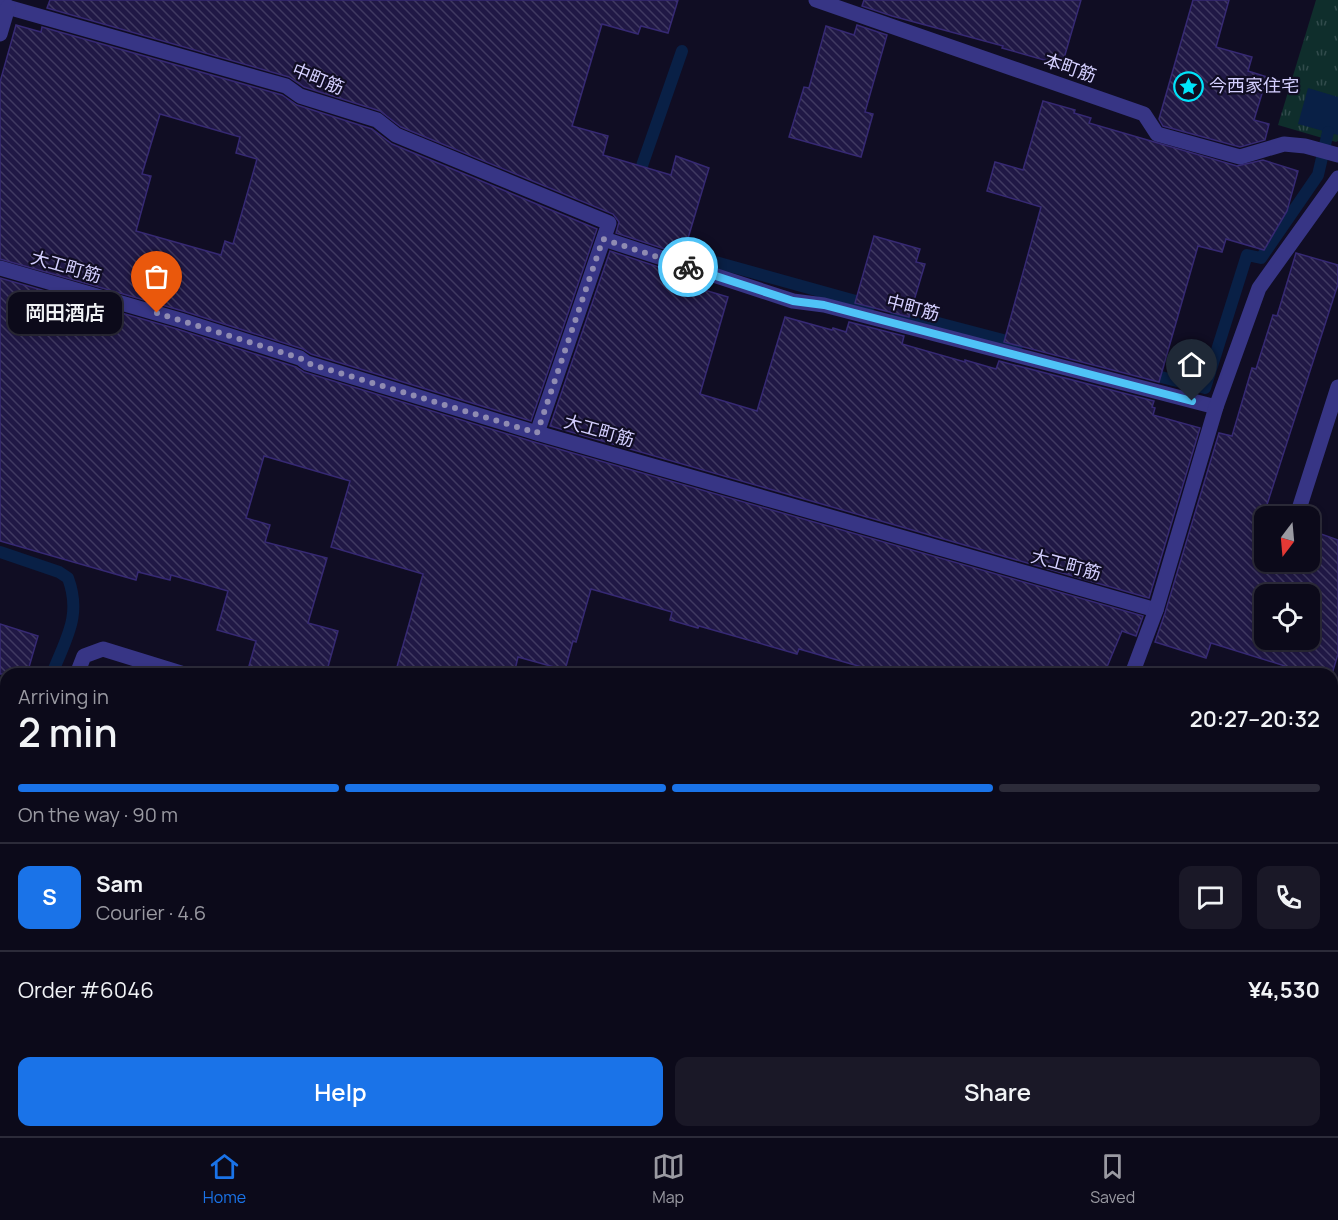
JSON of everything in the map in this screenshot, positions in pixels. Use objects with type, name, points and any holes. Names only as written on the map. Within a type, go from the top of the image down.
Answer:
[{"type":"street","name":"本町筋","points":[[816,0],[1144,114],[1157,134],[1240,157],[1284,144],[1305,146],[1338,154]]},
{"type":"street","points":[[0,34],[9,5]]},
{"type":"street","name":"中町筋","points":[[9,5],[286,86],[300,96],[377,120],[396,135],[609,223],[603,239],[793,301],[824,305],[1216,407]]},
{"type":"street","points":[[1138,668],[1216,407],[1259,288],[1335,187]]},
{"type":"street","points":[[537,433],[603,239]]},
{"type":"street","name":"大工町筋","points":[[0,268],[180,320],[300,358],[307,363],[537,433],[1156,610]]},
{"type":"street","points":[[1300,506],[1338,387]]},
{"type":"street","points":[[79,668],[84,656],[103,649],[165,668]]},
{"type":"green space","points":[[1316,0],[1338,0],[1338,141],[1336,142],[1278,125]]},
{"type":"water","points":[[1308,88],[1338,97],[1338,135],[1298,124]]},
{"type":"building","points":[[50,0],[678,0],[668,33],[641,26],[638,34],[602,24],[572,126],[608,136],[603,155],[671,175],[676,156],[709,168],[683,255],[616,233],[619,222],[613,214],[401,127],[380,111],[304,87],[289,77],[47,8]]},
{"type":"building","points":[[864,0],[1081,0],[1062,65],[1002,48],[1003,46],[892,16],[862,6]]},
{"type":"building","points":[[1193,0],[1229,0],[1216,47],[1252,57],[1248,71],[1267,77],[1254,120],[1269,124],[1265,140],[1240,147],[1163,126],[1159,119]]},
{"type":"building","points":[[16,25],[41,32],[42,27],[282,95],[297,105],[372,129],[392,144],[597,229],[531,421],[311,354],[303,349],[183,311],[0,259],[0,82]],"holes":[[[160,114],[240,137],[236,153],[257,159],[233,244],[225,241],[221,255],[136,231],[151,176],[142,174]]]},
{"type":"building","points":[[857,25],[887,35],[865,112],[873,114],[861,157],[789,137],[804,87],[809,88],[826,26],[854,35]]},
{"type":"building","points":[[1043,101],[1075,110],[1074,113],[1091,118],[1089,123],[1237,166],[1263,160],[1298,171],[1287,211],[1264,250],[1226,239],[1222,252],[1198,246],[1159,382],[1004,342],[1041,207],[987,191],[995,162],[1023,170]]},
{"type":"building","points":[[874,236],[920,249],[916,262],[925,264],[909,317],[855,303]]},
{"type":"building","points":[[610,251],[677,273],[676,279],[702,286],[701,289],[728,297],[700,394],[757,411],[785,317],[846,332],[849,322],[904,336],[902,344],[965,362],[965,360],[996,369],[999,361],[1154,401],[1153,415],[1200,428],[1149,598],[550,426]]},
{"type":"building","points":[[1296,253],[1338,265],[1338,284],[1267,506],[1254,506],[1254,572],[1320,572],[1320,534],[1338,540],[1338,654],[1334,668],[1284,668],[1285,666],[1211,643],[1206,658],[1155,642],[1219,433],[1232,436],[1252,368],[1256,369],[1273,315],[1277,316]]},
{"type":"building","points":[[0,278],[177,329],[296,367],[304,372],[534,442],[1143,616],[1136,636],[1122,631],[1107,668],[865,668],[799,649],[797,654],[670,620],[672,612],[591,589],[576,642],[573,641],[566,668],[518,657],[515,668],[397,668],[423,574],[331,547],[350,481],[264,456],[246,518],[270,525],[265,542],[327,558],[308,623],[338,631],[328,668],[256,668],[249,666],[256,641],[217,630],[228,591],[171,575],[170,580],[138,572],[136,580],[0,541]]},
{"type":"building","points":[[0,624],[38,636],[29,668],[0,668]]},
{"type":"waterway","points":[[637,180],[682,51]]},
{"type":"waterway","points":[[1145,373],[1205,388],[1247,255],[1261,258],[1318,175],[1328,132]]},
{"type":"waterway","points":[[671,247],[701,258],[870,305]]},
{"type":"waterway","points":[[896,312],[1018,344]]},
{"type":"waterway","points":[[0,552],[59,572],[68,578],[72,592],[73,616],[71,627],[54,668]]},
{"type":"way so far","points":[[157,313],[300,358],[307,363],[537,433],[603,239],[688,267]]},
{"type":"place","name":"今西家住宅","points":[[1188,86]]},
{"type":"place","name":"岡田酒店","points":[[157,313]]},
{"type":"route","points":[[688,267],[793,301],[824,305],[1192,401]]}]
